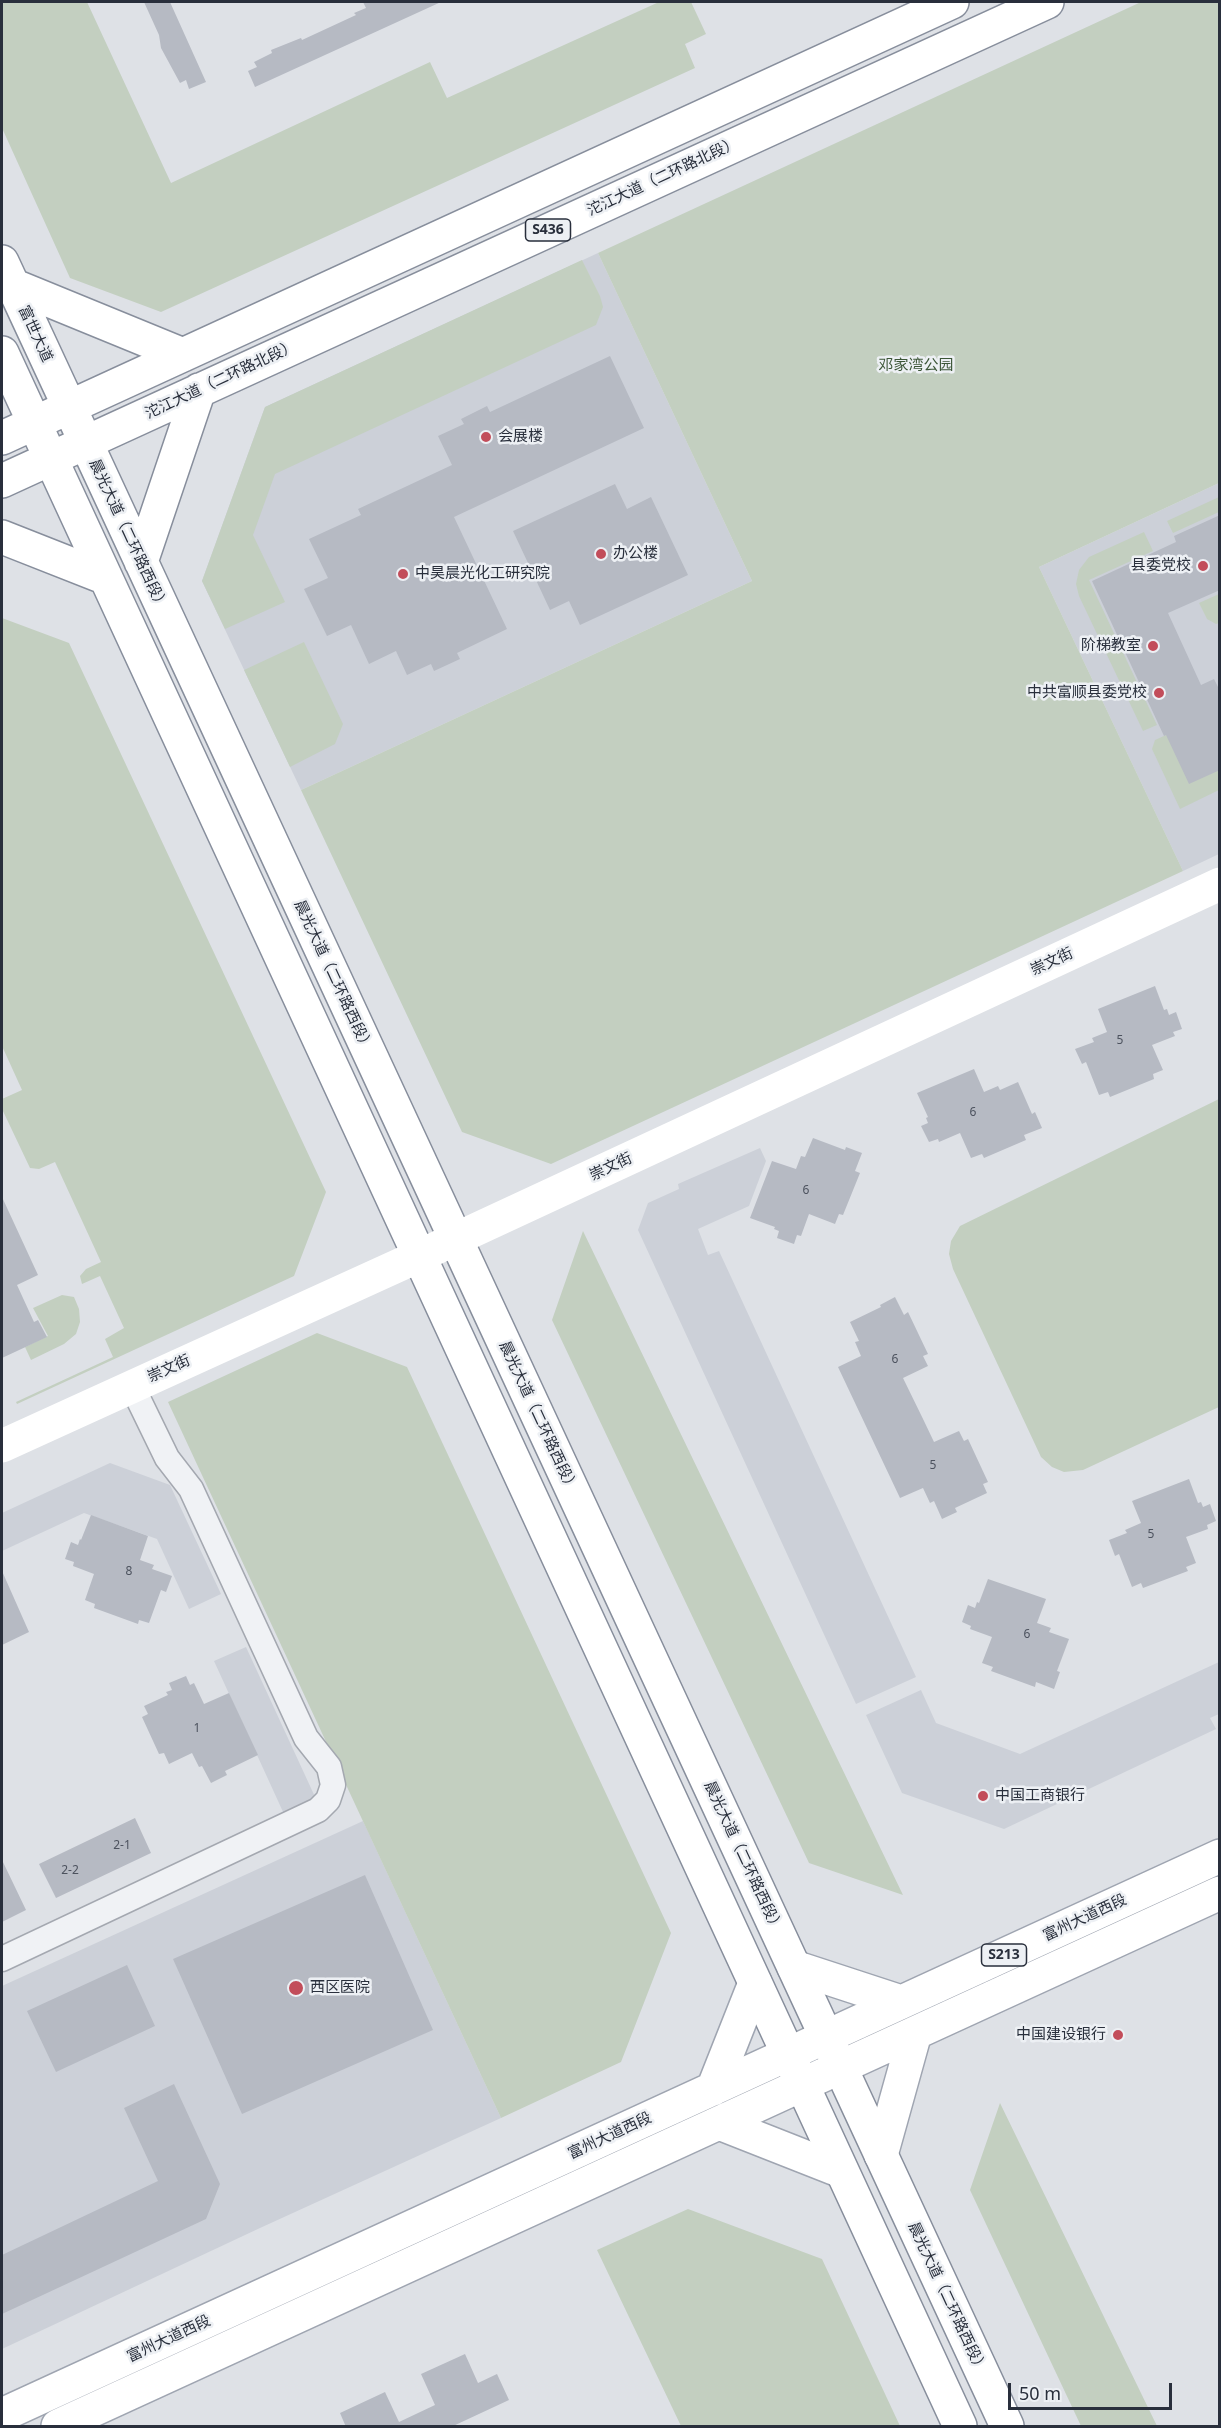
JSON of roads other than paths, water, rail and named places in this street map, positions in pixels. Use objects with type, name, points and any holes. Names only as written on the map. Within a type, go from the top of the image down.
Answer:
[{"type":"main road","name":"S436","points":[[2,438],[952,2]]},
{"type":"main road","name":"沱江大道（二环路北段）","points":[[50,459],[1047,2]]},
{"type":"main road","points":[[7,273],[183,355]]},
{"type":"main road","name":"富世大道","points":[[7,273],[69,407]]},
{"type":"main road","points":[[2,353],[960,2427]]},
{"type":"main road","points":[[141,562],[199,390]]},
{"type":"main road","name":"晨光大道（二环路西段）","points":[[69,407],[1007,2427]]},
{"type":"main road","name":"S436","points":[[2,481],[50,459]]},
{"type":"main road","points":[[2,537],[106,578]]},
{"type":"main road","name":"崇文街","points":[[2,1446],[419,1256],[1220,885]]},
{"type":"main road","name":"富州大道西段","points":[[2,2415],[1220,1856]]},
{"type":"main road","name":"S213","points":[[840,2067],[1220,1893]]},
{"type":"main road","points":[[794,1967],[901,2002]]},
{"type":"main road","points":[[713,2089],[755,1983]]},
{"type":"main road","points":[[881,2156],[915,2033]]},
{"type":"main road","points":[[58,2427],[840,2067]]},
{"type":"main road","points":[[719,2123],[841,2171]]},
{"type":"street","points":[[2,1959],[318,1810],[328,1800],[333,1785],[329,1767],[310,1746],[306,1738],[191,1489],[171,1465],[132,1386]]},
{"type":"place","name":"会展楼","points":[[486,437]]},
{"type":"place","name":"办公楼","points":[[601,554]]},
{"type":"place","name":"县委党校","points":[[1203,566]]},
{"type":"place","name":"中昊晨光化工研究院","points":[[403,574]]},
{"type":"place","name":"阶梯教室","points":[[1153,646]]},
{"type":"place","name":"中共富顺县委党校","points":[[1159,693]]},
{"type":"place","name":"中国工商银行","points":[[983,1796]]},
{"type":"place","name":"西区医院","points":[[296,1988]]},
{"type":"place","name":"中国建设银行","points":[[1118,2035]]},
{"type":"park label","name":"邓家湾公园","points":[[916,366]]}]
